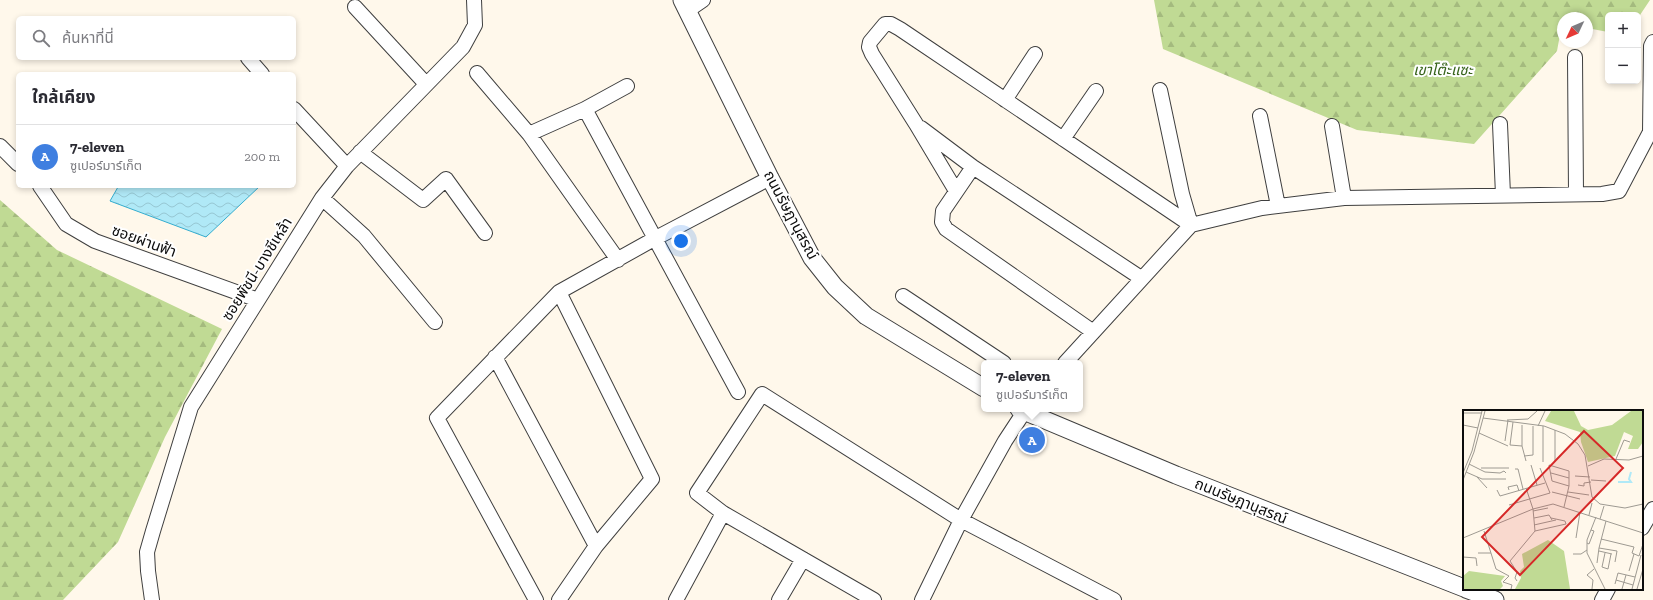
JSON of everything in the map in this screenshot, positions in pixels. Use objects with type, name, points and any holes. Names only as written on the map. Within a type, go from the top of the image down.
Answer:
[{"type":"street","name":"ซอยพัชนี-บางชีเหล้า","points":[[152,600],[148,571],[148,552],[153,531],[192,407],[322,198],[360,152],[463,47],[475,25],[474,0]]},
{"type":"street","points":[[685,6],[703,0]]},
{"type":"street","name":"ถนนรัษฎานุสรณ์","points":[[685,6],[770,178],[812,258],[835,287],[866,316],[981,386]]},
{"type":"street","points":[[355,7],[426,84]]},
{"type":"street","points":[[956,191],[869,47],[870,42],[885,24],[891,24],[900,29],[1191,225]]},
{"type":"street","points":[[1068,360],[1092,331],[1191,225],[1262,208],[1344,198],[1602,194],[1619,191],[1650,132],[1651,46],[1653,42]]},
{"type":"street","points":[[1005,100],[1035,54]]},
{"type":"street","points":[[1575,57],[1576,194]]},
{"type":"street","points":[[250,60],[260,72]]},
{"type":"street","points":[[477,73],[529,134],[618,260]]},
{"type":"street","points":[[529,134],[585,109],[627,86]]},
{"type":"street","points":[[1160,90],[1182,194],[1191,225]]},
{"type":"street","points":[[1063,139],[1096,91]]},
{"type":"street","points":[[585,109],[738,392]]},
{"type":"street","points":[[296,110],[347,166]]},
{"type":"street","points":[[1260,116],[1278,206]]},
{"type":"street","points":[[916,124],[973,167],[1141,278]]},
{"type":"street","points":[[1500,124],[1503,196]]},
{"type":"street","points":[[1332,126],[1344,198]]},
{"type":"street","points":[[0,146],[16,162]]},
{"type":"street","points":[[360,152],[423,200],[446,179],[485,233]]},
{"type":"street","points":[[973,167],[943,211],[941,217],[946,229],[1092,331]]},
{"type":"street","points":[[536,600],[436,418],[559,292],[654,239],[770,178]]},
{"type":"street","name":"ซอยผ่านฟ้า","points":[[41,188],[66,224],[95,241],[258,300]]},
{"type":"street","points":[[322,198],[364,236],[435,322]]},
{"type":"street","points":[[559,292],[652,479],[596,546],[559,600]]},
{"type":"street","points":[[903,296],[999,360]]},
{"type":"street","points":[[495,357],[596,546]]},
{"type":"street","points":[[874,600],[723,513],[697,493],[762,394],[961,520],[1114,600]]},
{"type":"street","points":[[922,600],[961,520],[1022,412]]},
{"type":"street","name":"ถนนรัษฎานุสรณ์","points":[[1028,412],[1183,478],[1463,588]]},
{"type":"street","points":[[1643,526],[1653,508]]},
{"type":"street","points":[[676,600],[723,513]]},
{"type":"street","points":[[780,600],[803,559]]},
{"type":"street","name":"ถนนรัษฎานุสรณ์","points":[[1468,590],[1495,600]]},
{"type":"street","points":[[1602,600],[1607,590]]},
{"type":"green space","name":"เขาโต๊ะแซะ","points":[[1154,0],[1650,0],[1641,14],[1641,12],[1605,12],[1605,31],[1593,29],[1593,12],[1557,12],[1557,51],[1474,144],[1357,130],[1163,49]]},
{"type":"green space","points":[[0,200],[57,250],[222,329],[165,437],[118,542],[63,600],[0,600]]},
{"type":"water","points":[[117,188],[258,188],[206,237],[110,201]]},
{"type":"place","name":"7-eleven","points":[[1032,440]]}]
